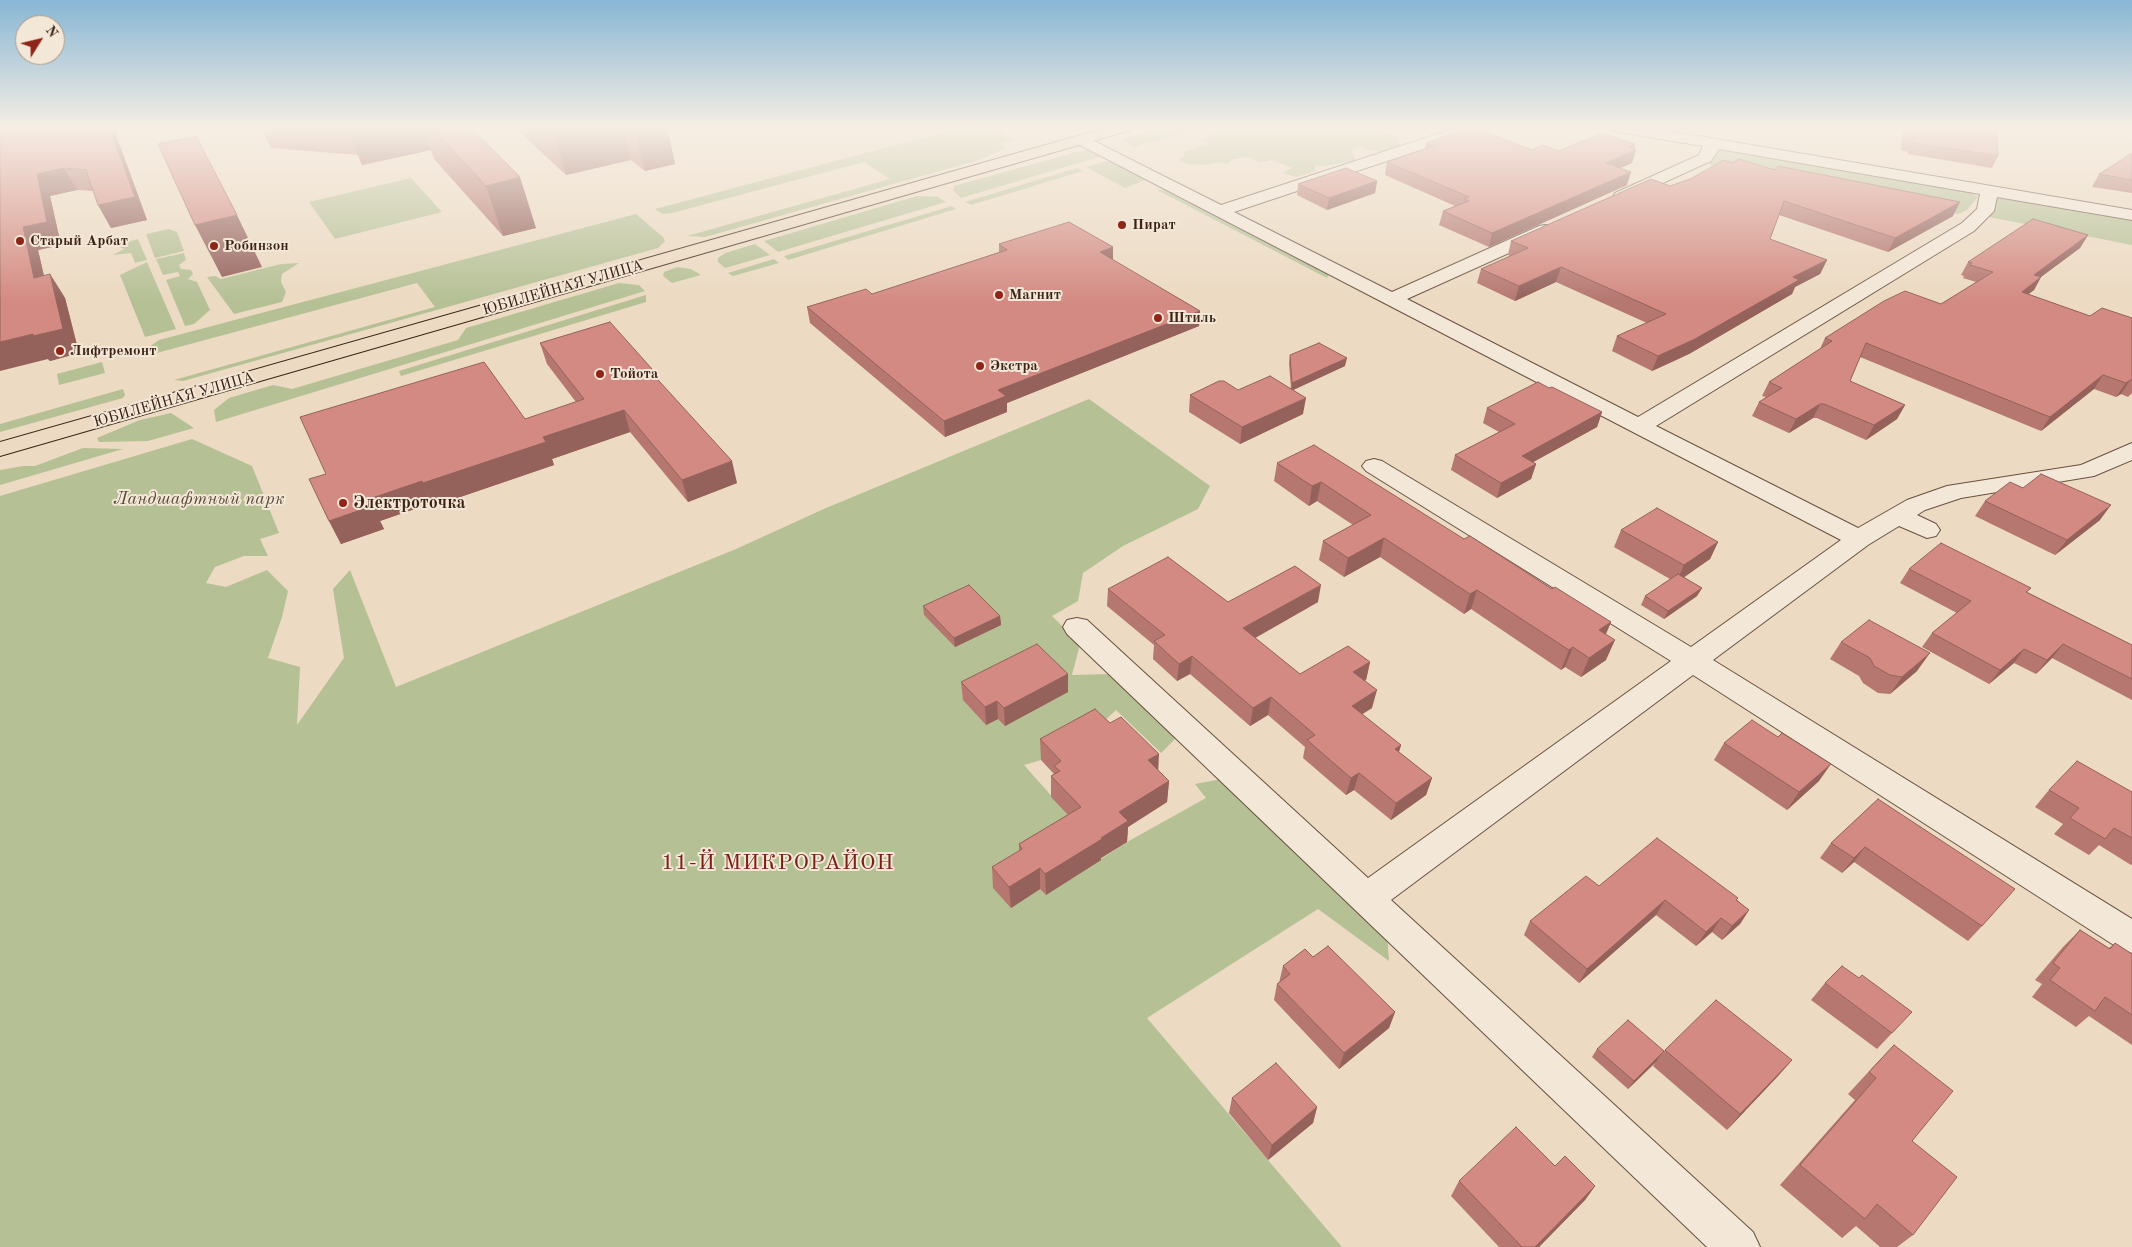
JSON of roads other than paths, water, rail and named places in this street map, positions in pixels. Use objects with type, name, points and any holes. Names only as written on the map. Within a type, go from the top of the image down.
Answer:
[{"type":"main road","name":"ЮБИЛЕЙНАЯ УЛИЦА","points":[[0,449],[923,185]]},
{"type":"street","points":[[1169,185],[1859,539]]},
{"type":"street","points":[[1219,211],[1298,185]]},
{"type":"street","points":[[1607,203],[1647,185]]},
{"type":"street","points":[[1961,185],[2132,215]]},
{"type":"street","points":[[1639,426],[1968,226],[1984,211],[1988,201],[1989,190]]},
{"type":"street","points":[[1391,299],[1562,223]]},
{"type":"street","points":[[1366,899],[1859,539],[1916,505],[1956,491],[2086,471],[2118,459],[2132,450]]},
{"type":"street","points":[[1374,466],[1692,661],[2132,938]]},
{"type":"street","points":[[1898,516],[1927,530]]},
{"type":"street","points":[[1077,627],[1738,1247]]},
{"type":"place","name":"Пират","points":[[1122,225]]},
{"type":"place","name":"Старый Арбат","points":[[20,241]]},
{"type":"place","name":"Робинзон","points":[[214,246]]},
{"type":"place","name":"Магнит","points":[[999,295]]},
{"type":"place","name":"Штиль","points":[[1158,318]]},
{"type":"place","name":"Лифтремонт","points":[[60,351]]},
{"type":"place","name":"Экстра","points":[[980,366]]},
{"type":"place","name":"Тойота","points":[[600,374]]},
{"type":"place","name":"Электроточка","points":[[343,503]]},
{"type":"district","name":"11-Й МИКРОРАЙОН","points":[[778,863]]},
{"type":"park label","name":"Ландшафтный парк","points":[[199,499]]}]
